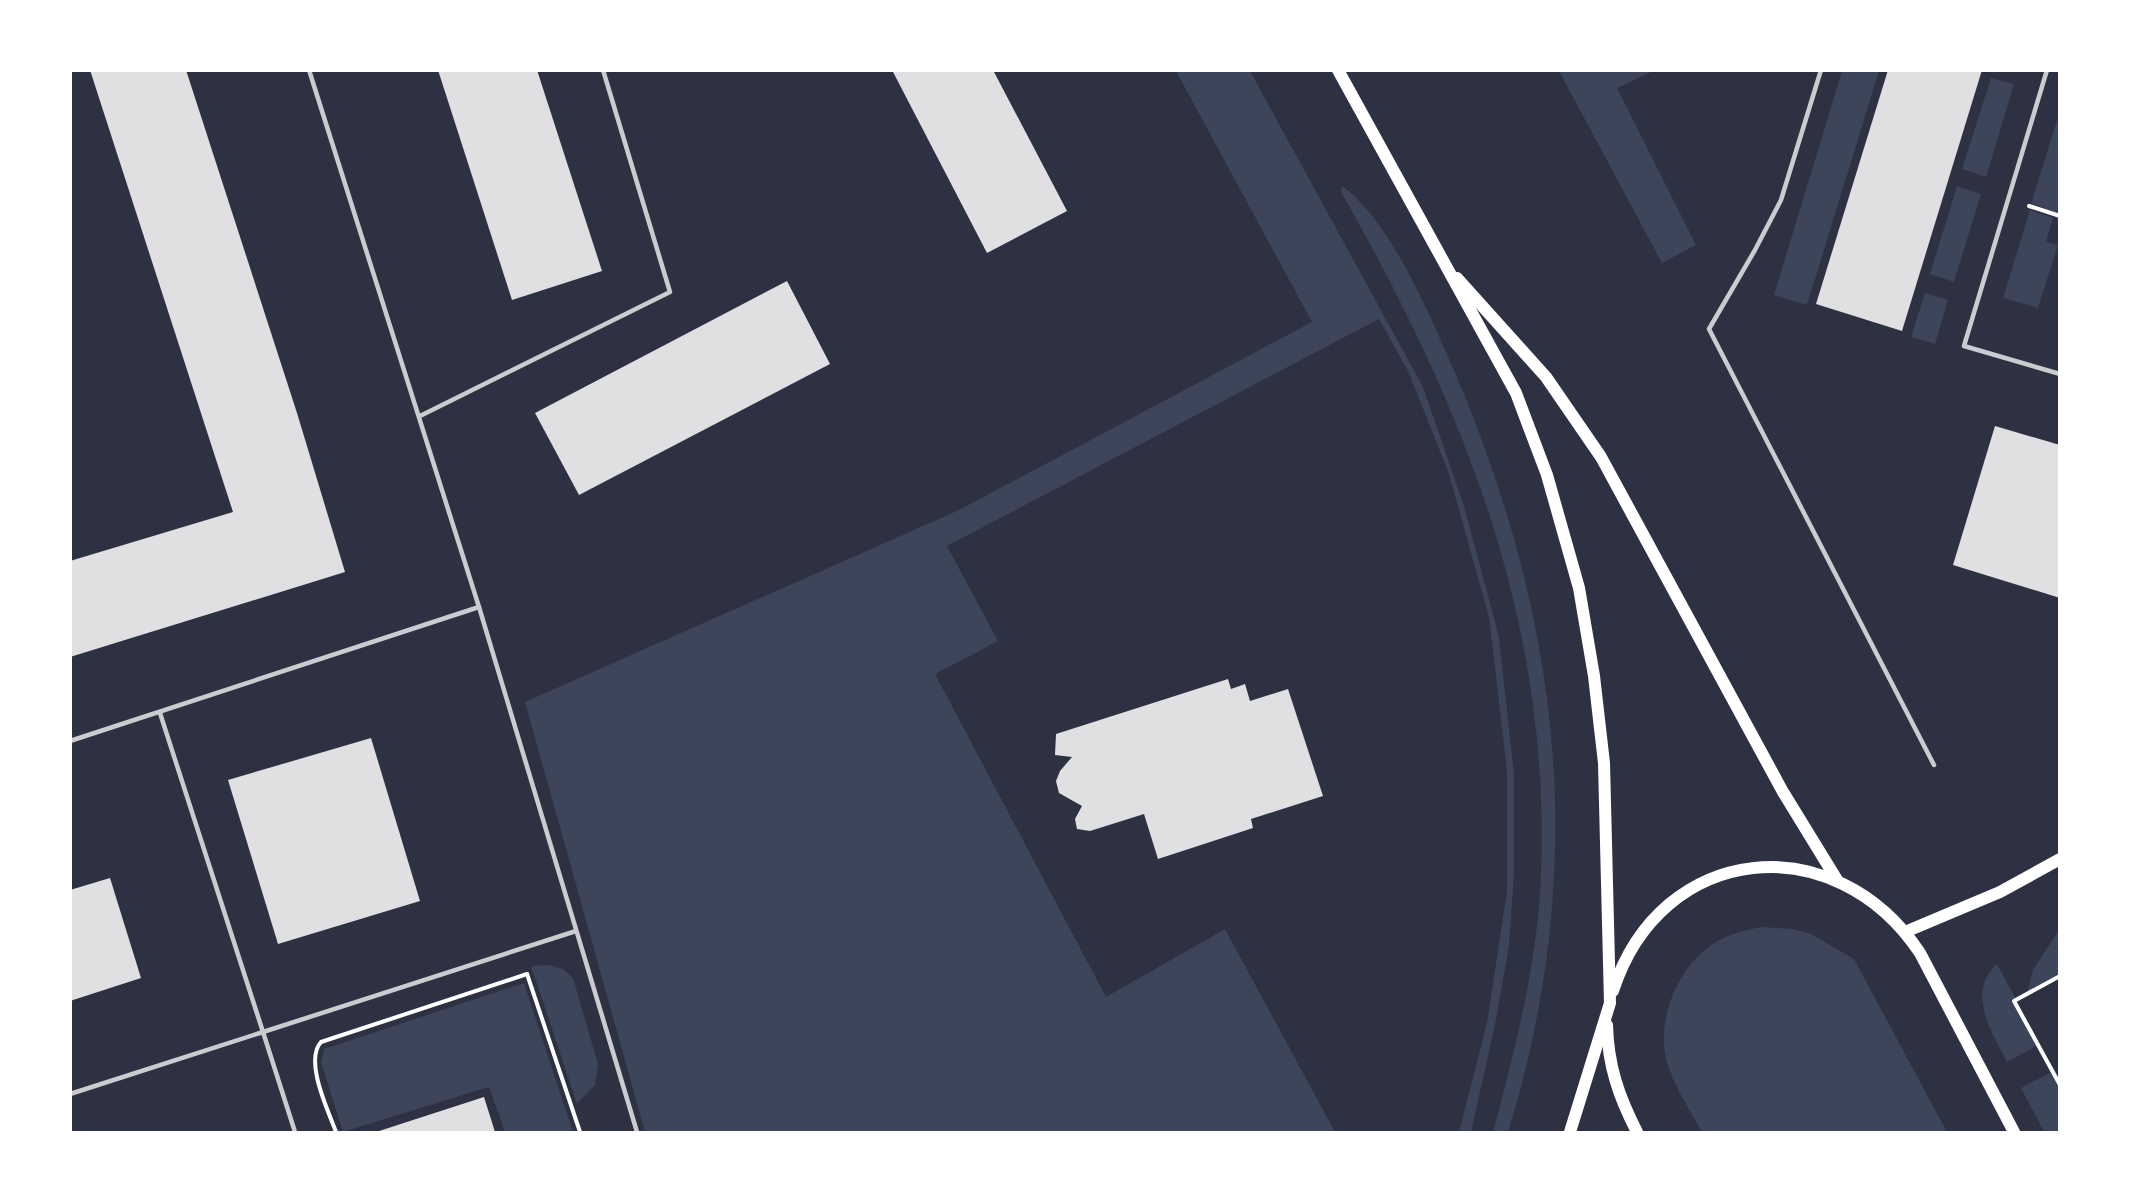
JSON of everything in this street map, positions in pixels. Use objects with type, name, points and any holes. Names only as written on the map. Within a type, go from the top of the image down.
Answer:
[{"type":"main road","points":[[1338,70],[1516,393],[1553,494],[1579,588],[1594,676],[1603,753],[1610,1003],[1608,1044],[1611,1069],[1618,1093],[1637,1132]]},
{"type":"main road","points":[[1441,259],[1546,377],[1601,457],[1739,714],[1837,880]]},
{"type":"main road","points":[[1905,932],[2000,892],[2060,859]]},
{"type":"main road","points":[[1570,1132],[1619,971],[1644,928],[1662,910],[1696,886],[1726,873],[1776,867],[1801,869],[1837,880],[1869,897],[1905,932],[1920,953],[2014,1132]]},
{"type":"lane","points":[[309,70],[479,607],[637,1132]]},
{"type":"lane","points":[[420,416],[670,292],[603,70]]},
{"type":"lane","points":[[1821,70],[1780,200],[1755,250],[1709,329],[1934,765]]},
{"type":"lane","points":[[2047,70],[1964,346],[2060,374]]},
{"type":"lane","points":[[70,741],[479,607]]},
{"type":"lane","points":[[160,713],[295,1132]]},
{"type":"lane","points":[[70,1094],[576,931]]},
{"type":"path","points":[[519,951],[580,1132]]},
{"type":"path","points":[[336,1132],[314,1063],[315,1051],[321,1042],[527,974]]},
{"type":"path","points":[[2060,976],[2014,1000],[2060,1085]]},
{"type":"shaded area","points":[[1176,71],[1250,71],[1423,387],[1464,506],[1499,637],[1514,774],[1514,875],[1509,946],[1495,1025],[1471,1132],[1459,1132],[1487,1023],[1507,891],[1507,771],[1489,617],[1448,471],[1408,371],[1379,319],[947,546],[998,641],[935,674],[1106,997],[1225,929],[1335,1132],[645,1132],[525,702],[959,510],[1312,322]]},
{"type":"shaded area","points":[[1559,71],[1653,71],[1617,88],[1696,245],[1662,263]]},
{"type":"shaded area","points":[[1842,71],[1879,71],[1807,305],[1774,295]]},
{"type":"shaded area","points":[[1991,78],[2014,84],[1986,177],[1962,169]]},
{"type":"shaded area","points":[[2059,114],[2059,213],[2031,204]]},
{"type":"shaded area","points":[[1342,186],[1374,218],[1402,261],[1445,350],[1484,447],[1515,543],[1538,639],[1551,736],[1555,833],[1550,931],[1534,1031],[1508,1132],[1493,1132],[1524,1005],[1535,939],[1541,875],[1540,782],[1531,692],[1515,605],[1491,520],[1461,436],[1426,354],[1341,192]]},
{"type":"shaded area","points":[[1957,186],[1981,194],[1954,282],[1930,274]]},
{"type":"shaded area","points":[[2030,210],[2053,218],[2046,242],[2058,245],[2038,308],[2003,298]]},
{"type":"shaded area","points":[[1925,293],[1948,300],[1935,344],[1911,337]]},
{"type":"shaded area","points":[[1762,927],[1793,929],[1811,934],[1854,959],[1947,1132],[1702,1132],[1668,1066],[1664,1034],[1670,1002],[1685,973],[1706,949],[1732,934]]},
{"type":"shaded area","points":[[2059,930],[2059,975],[2027,993],[2033,970]]},
{"type":"shaded area","points":[[1997,964],[2040,1044],[2007,1062],[1994,1038],[1984,1012],[1982,999],[1983,987],[1988,975]]},
{"type":"shaded area","points":[[548,965],[563,969],[573,978],[598,1064],[595,1085],[577,1104],[531,966]]},
{"type":"shaded area","points":[[524,983],[573,1132],[505,1132],[489,1087],[343,1132],[321,1062],[324,1049]]},
{"type":"shaded area","points":[[2054,1071],[2059,1081],[2059,1132],[2044,1132],[2021,1088]]},
{"type":"building","points":[[90,70],[186,70],[297,413],[345,572],[70,657],[70,561],[233,512]]},
{"type":"building","points":[[438,70],[537,70],[602,271],[512,300]]},
{"type":"building","points":[[892,70],[993,70],[1067,211],[987,253]]},
{"type":"building","points":[[1888,70],[1982,70],[1902,331],[1816,304]]},
{"type":"building","points":[[787,281],[830,364],[579,495],[535,413]]},
{"type":"building","points":[[1995,426],[2060,445],[2060,598],[1953,565]]},
{"type":"building","points":[[1228,679],[1231,689],[1245,684],[1250,701],[1288,689],[1323,796],[1251,819],[1253,828],[1158,859],[1144,814],[1090,831],[1077,829],[1075,819],[1082,806],[1059,793],[1056,781],[1060,771],[1072,757],[1055,755],[1056,734]]},
{"type":"building","points":[[371,738],[420,901],[278,944],[228,780]]},
{"type":"building","points":[[110,878],[141,978],[70,1001],[70,890]]},
{"type":"building","points":[[484,1097],[495,1132],[376,1132]]}]
